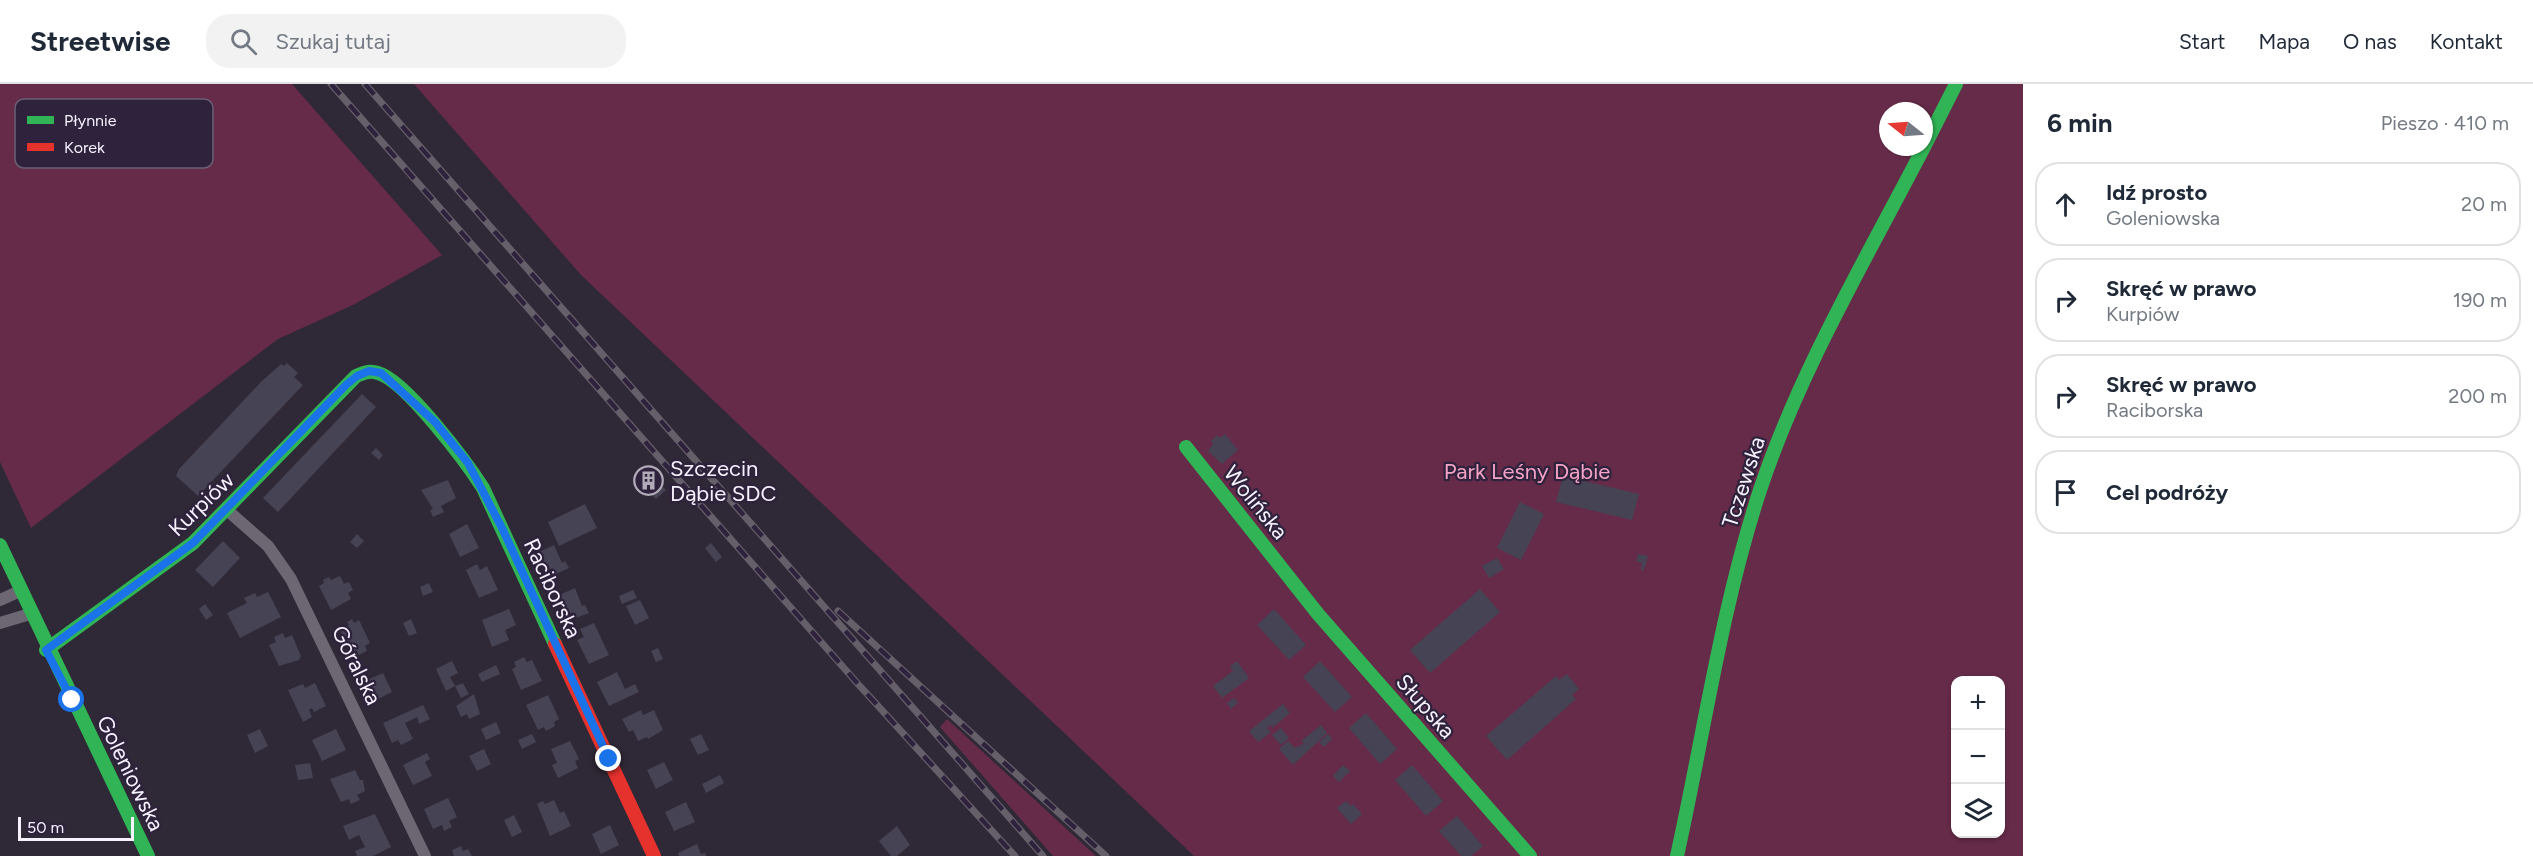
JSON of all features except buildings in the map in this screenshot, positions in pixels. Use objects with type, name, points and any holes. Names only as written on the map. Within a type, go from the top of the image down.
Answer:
[{"type":"street","name":"Tczewska","points":[[1933,129],[1956,84]]},
{"type":"street","name":"Tczewska","points":[[1677,856],[1730,601],[1761,489],[1800,393],[1919,156]]},
{"type":"street","name":"Kurpiów","points":[[46,650],[175,558],[227,510],[346,385],[357,376],[369,371]]},
{"type":"street","name":"Raciborska","points":[[369,371],[381,373],[417,404],[453,441],[468,463],[502,528],[654,856]]},
{"type":"street","name":"Wolińska","points":[[1186,447],[1294,582]]},
{"type":"street","name":"Góralska","points":[[227,510],[268,546],[291,579],[425,856]]},
{"type":"street","name":"Goleniowska","points":[[0,545],[46,650],[103,760],[148,856]]},
{"type":"street","name":"Słupska","points":[[1294,582],[1326,623],[1530,856]]},
{"type":"street","points":[[0,600],[20,591]]},
{"type":"street","points":[[0,623],[30,614]]},
{"type":"green space","points":[[0,84],[292,84],[442,255],[353,305],[278,339],[31,528],[0,462]]},
{"type":"green space","name":"Park Leśny Dąbie","points":[[414,84],[2023,84],[2023,856],[1194,856],[581,275]]},
{"type":"green space","points":[[947,719],[1096,856],[1053,856],[940,727]]},
{"type":"railway","points":[[331,84],[858,684],[1015,856]]},
{"type":"railway","points":[[365,84],[1043,856]]},
{"type":"railway","points":[[838,611],[1106,856]]},
{"type":"traffic: fast","points":[[1933,129],[1956,84]]},
{"type":"traffic: fast","points":[[1677,856],[1734,580],[1760,490],[1776,445],[1814,358],[1919,156]]},
{"type":"traffic: fast","points":[[46,650],[193,543],[356,376],[367,372],[378,373],[404,390],[464,460],[483,488],[555,644]]},
{"type":"traffic: fast","points":[[1186,447],[1318,614],[1530,856]]},
{"type":"traffic: fast","points":[[0,545],[148,856]]},
{"type":"traffic: jam","points":[[555,644],[654,856]]},
{"type":"place","name":"Szczecin Dąbie SDC","points":[[649,481]]},
{"type":"route","points":[[72,700],[46,650],[193,543],[346,385],[357,376],[369,371],[381,373],[417,404],[453,441],[468,463],[483,488],[609,759]]}]
